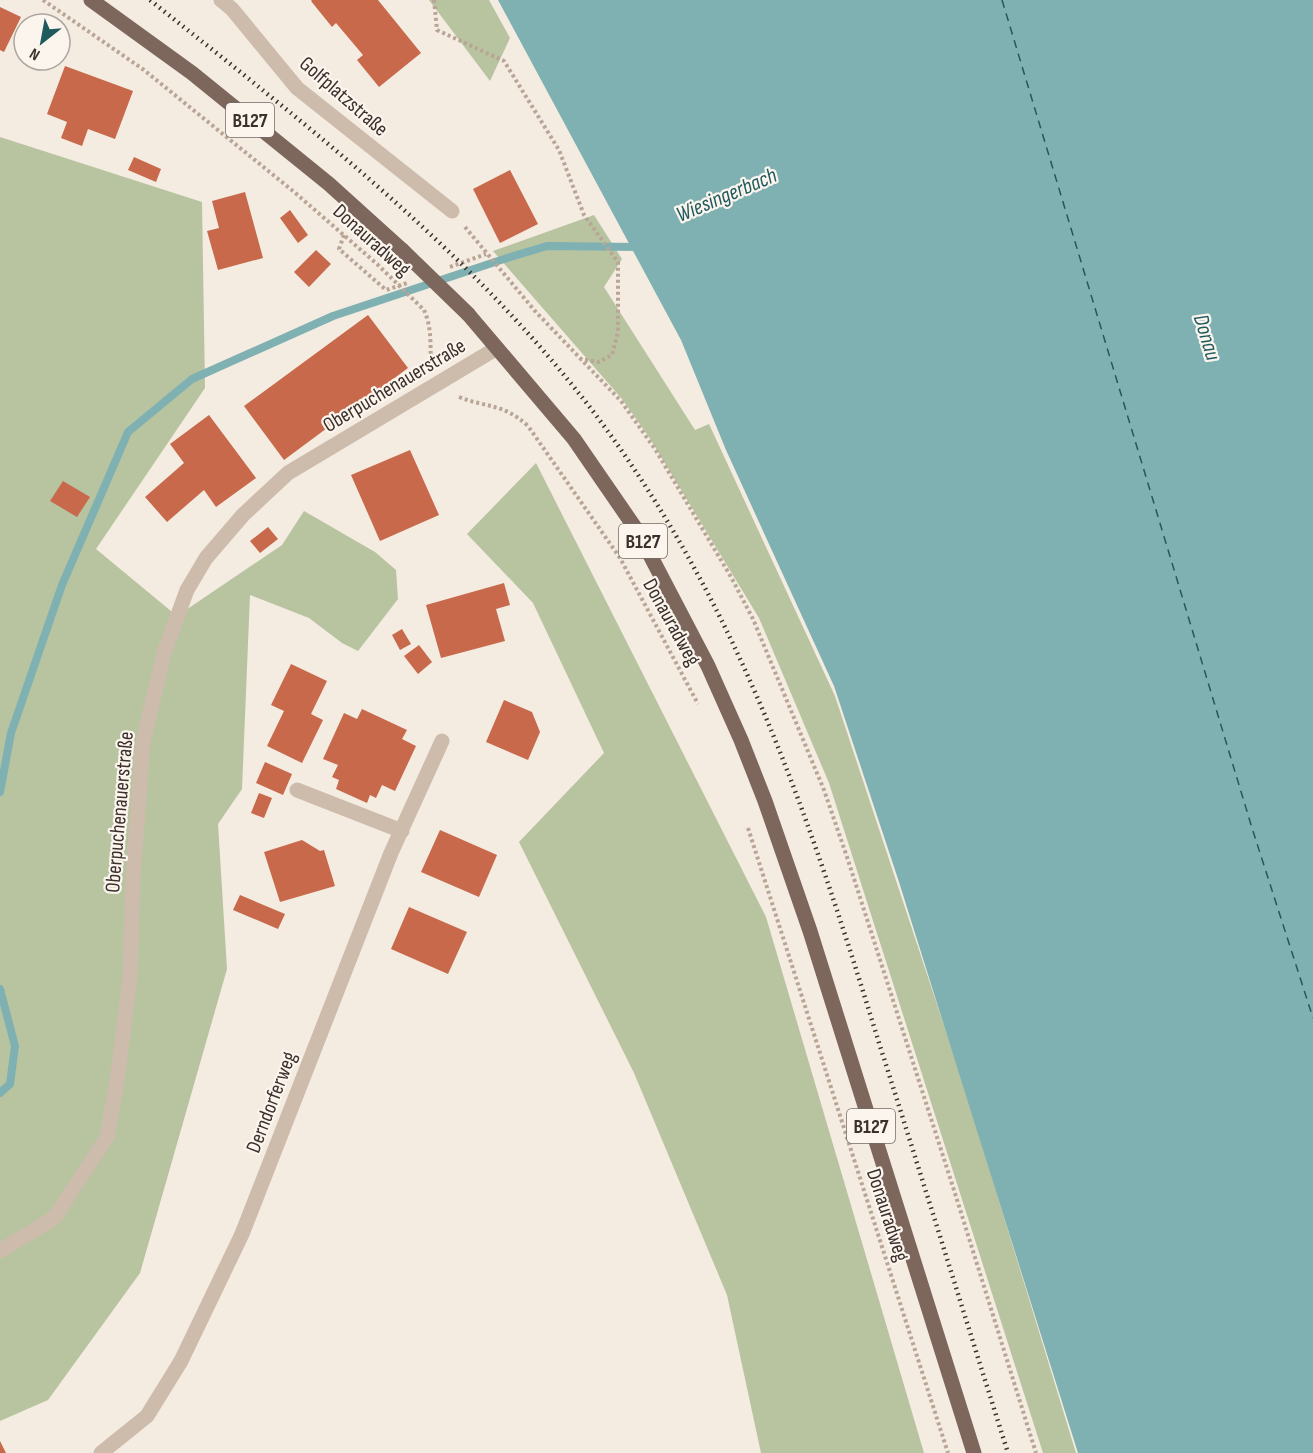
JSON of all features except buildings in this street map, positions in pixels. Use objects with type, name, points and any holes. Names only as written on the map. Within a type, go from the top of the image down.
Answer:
[{"type":"main road","name":"B127","points":[[91,0],[192,73],[329,184],[468,314],[574,439],[638,532],[708,666],[765,801],[810,932],[974,1453]]},
{"type":"street","name":"Golfplatzstraße","points":[[221,0],[232,9],[297,88],[452,211]]},
{"type":"street","name":"Oberpuchenauerstraße","points":[[0,1251],[54,1218],[107,1137],[118,1075],[130,976],[133,877],[143,742],[164,653],[187,590],[206,558],[243,514],[288,473],[497,348]]},
{"type":"street","name":"Derndorferweg","points":[[101,1453],[147,1416],[181,1361],[242,1234],[391,853],[442,741]]},
{"type":"street","points":[[297,790],[402,831]]},
{"type":"path","name":"Donauradweg","points":[[43,0],[144,70],[293,191],[377,264],[424,310],[431,331],[432,367],[439,382],[450,393],[460,398],[504,409],[517,416],[528,426],[620,558],[700,708]]},
{"type":"path","points":[[435,0],[437,30],[504,61],[559,150],[584,215],[618,262],[618,332],[612,355],[599,362],[579,359]]},
{"type":"path","points":[[452,211],[535,311],[621,401],[655,449],[731,577],[753,619],[824,790],[845,850],[950,1176],[1035,1453]]},
{"type":"path","points":[[344,236],[339,249],[386,291]]},
{"type":"path","name":"Donauradweg","points":[[746,821],[948,1453]]},
{"type":"green space","points":[[429,0],[489,0],[510,38],[490,81]]},
{"type":"green space","points":[[0,137],[202,202],[205,388],[96,549],[177,616],[282,545],[304,511],[375,552],[396,570],[398,599],[358,651],[342,643],[309,618],[250,595],[242,789],[218,824],[227,969],[140,1273],[48,1400],[0,1421]]},
{"type":"green space","points":[[594,215],[622,259],[604,287],[695,430],[709,424],[835,696],[964,1086],[1076,1453],[1043,1453],[829,783],[759,618],[649,437],[622,399],[493,251]]},
{"type":"green space","points":[[536,463],[766,917],[924,1453],[761,1453],[727,1295],[634,1073],[519,842],[604,753],[533,603],[467,534]]},
{"type":"water","points":[[498,0],[1313,0],[1313,1453],[1078,1453],[899,882],[834,686],[726,450],[681,340]]},
{"type":"waterway","points":[[0,792],[11,733],[62,585],[128,432],[192,379],[333,316],[547,246],[640,247]]},
{"type":"waterway","points":[[0,989],[15,1046],[10,1084],[0,1093]]},
{"type":"ferry route","points":[[1002,0],[1252,828],[1313,1018]]},
{"type":"railway","points":[[150,0],[328,144],[442,245],[496,298],[595,414],[646,487],[691,562],[730,638],[766,717],[826,878],[1008,1453]]},
{"type":"water label","name":"Wiesingerbach","points":[[726,194]]},
{"type":"water label","name":"Donau","points":[[1208,337]]}]
